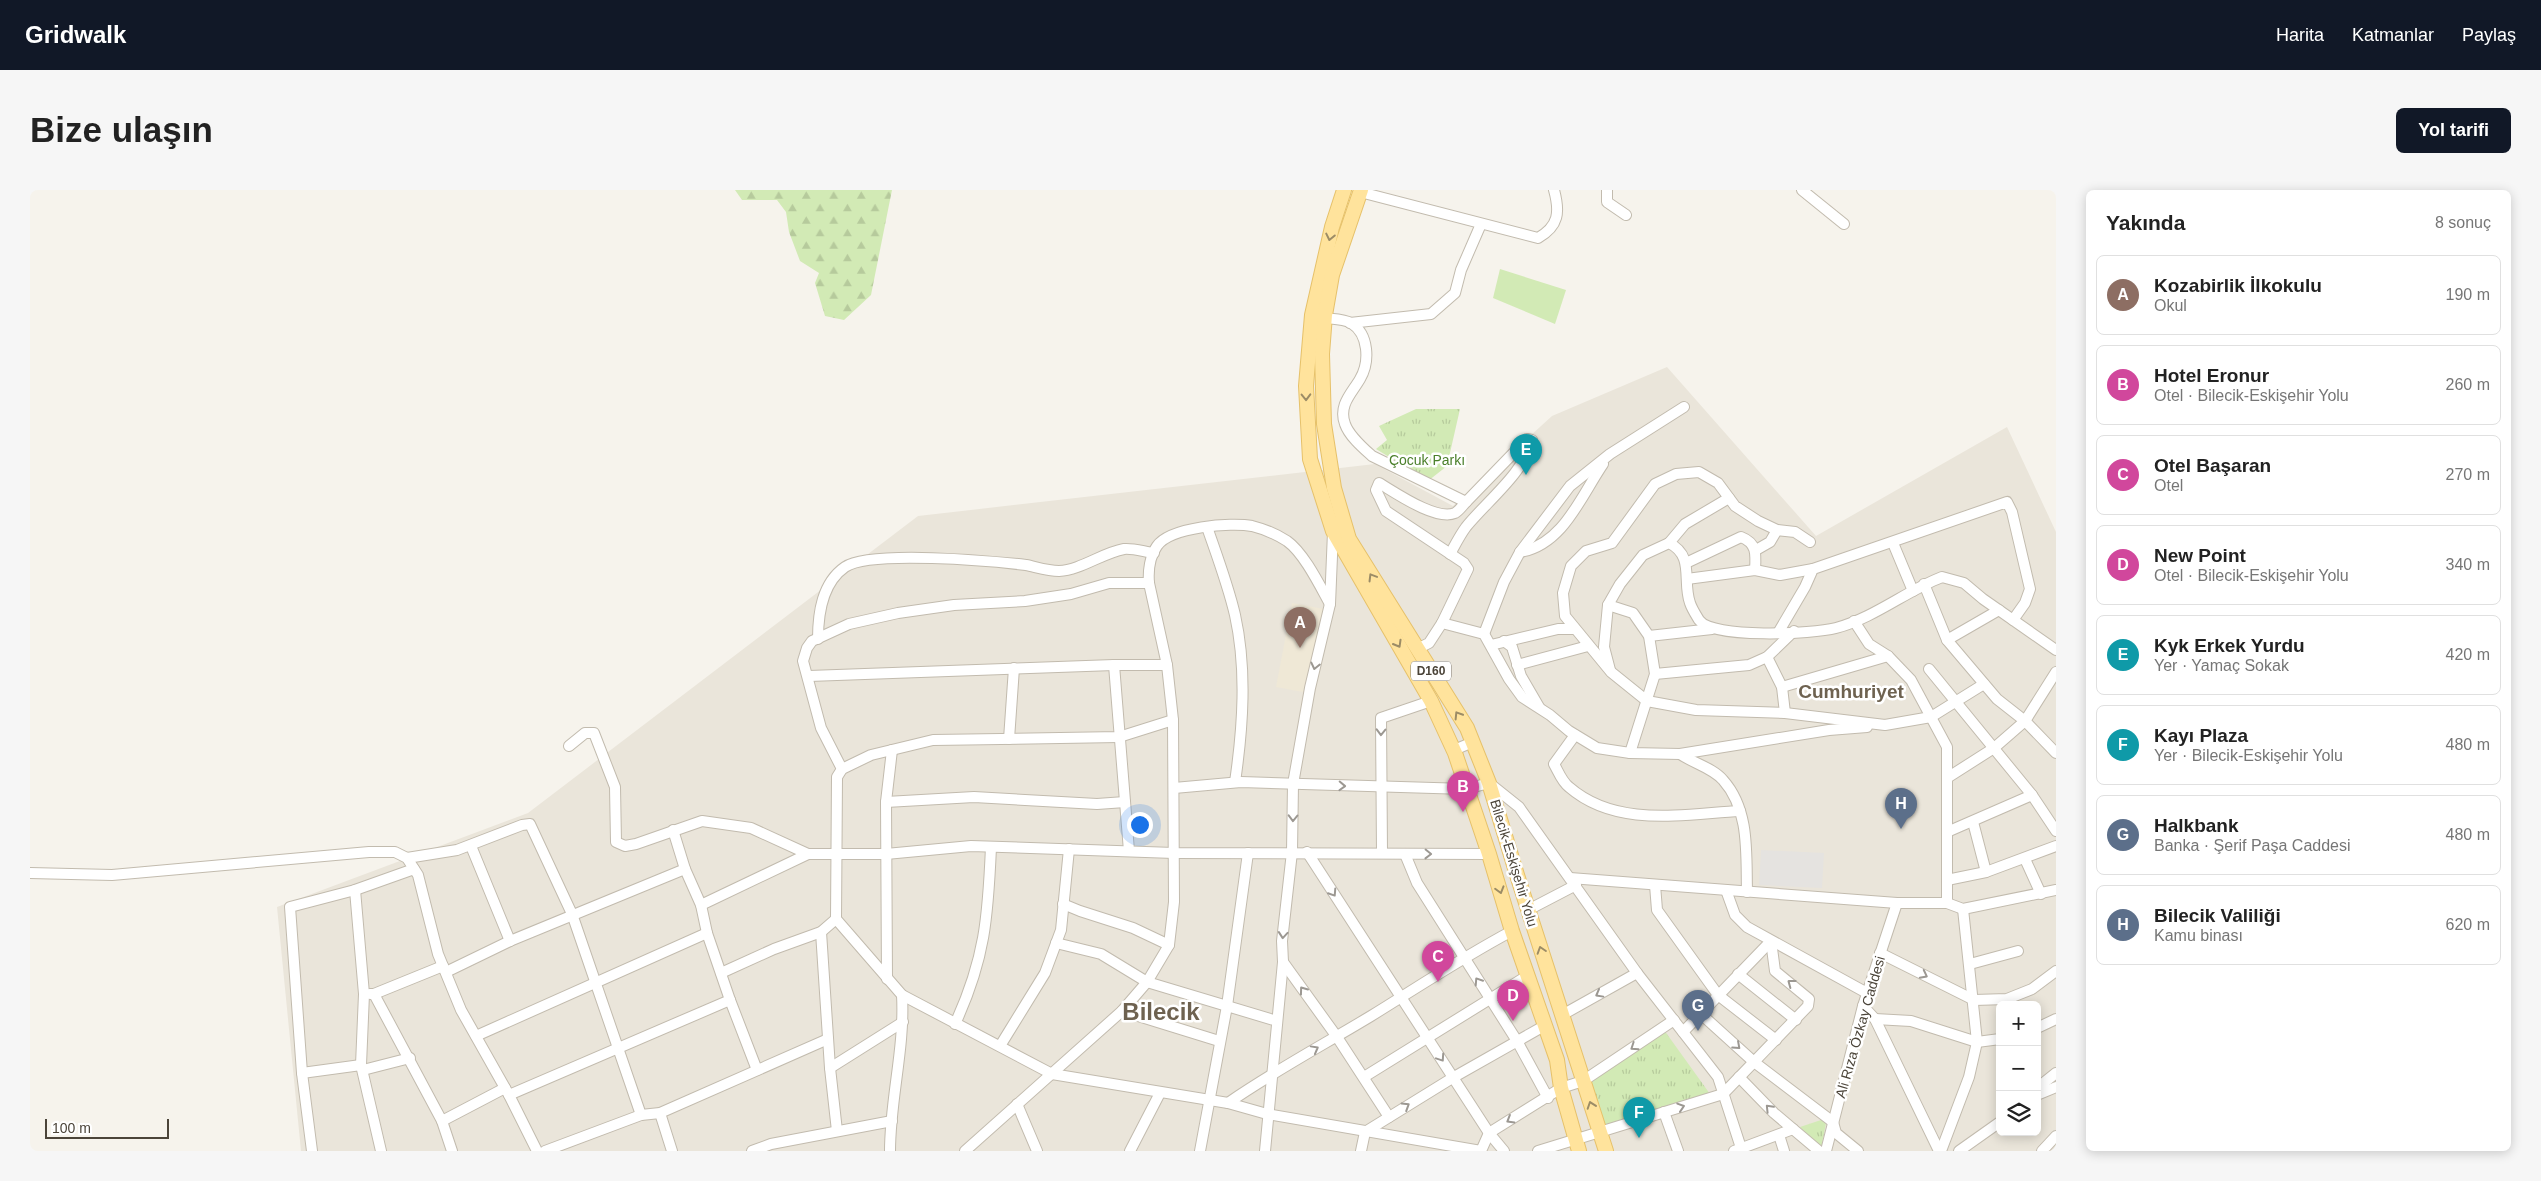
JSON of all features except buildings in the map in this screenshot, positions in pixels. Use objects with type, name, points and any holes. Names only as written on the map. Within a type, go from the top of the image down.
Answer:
[{"type":"main road","name":"Bilecik-Eskişehir Yolu","points":[[1344,190],[1332,227],[1312,315],[1306,386],[1310,459],[1333,531],[1431,701],[1454,750],[1489,854],[1512,932],[1557,1060],[1561,1088],[1577,1146]]},
{"type":"main road","name":"Bilecik-Eskişehir Yolu","points":[[1361,191],[1332,275],[1324,318],[1322,354],[1324,424],[1334,488],[1349,539],[1467,728],[1473,742],[1489,783],[1606,1151]]},
{"type":"street","points":[[1361,191],[1538,238],[1550,231],[1556,220],[1558,203],[1554,190]]},
{"type":"street","points":[[1607,190],[1607,202],[1626,215]]},
{"type":"street","points":[[1802,190],[1844,224]]},
{"type":"street","points":[[1324,318],[1350,323],[1431,314],[1455,293],[1461,270],[1481,224]]},
{"type":"street","points":[[1350,323],[1365,339],[1366,360],[1361,378],[1345,400],[1344,424],[1362,447],[1372,456],[1466,502]]},
{"type":"street","points":[[1484,634],[1504,582],[1520,552],[1570,486],[1610,454],[1684,407]]},
{"type":"street","points":[[1417,650],[1429,643],[1442,623],[1468,569],[1464,563],[1450,554],[1386,511],[1376,490],[1379,483],[1421,507],[1442,515],[1456,513],[1527,439],[1532,440],[1530,449],[1506,483],[1466,528],[1450,554]]},
{"type":"street","points":[[1520,552],[1533,550],[1553,538],[1565,523],[1610,454]]},
{"type":"street","points":[[1810,542],[1795,532],[1776,530],[1735,506],[1718,483],[1699,472],[1676,474],[1655,484],[1612,543],[1586,551],[1571,566],[1563,594],[1565,616],[1611,672],[1647,701],[1696,710],[1786,713],[1885,725]]},
{"type":"street","points":[[1611,672],[1604,647],[1608,605],[1620,584],[1643,556],[1669,543],[1685,524],[1729,498]]},
{"type":"street","points":[[1688,579],[1755,570],[1780,575],[1813,569],[1893,543],[2007,502],[2012,512],[2030,589],[2025,603],[2013,620]]},
{"type":"street","points":[[971,1149],[1017,1104],[1122,1011],[1148,982],[1169,945],[1174,902],[1173,720],[1168,665],[1149,583],[1148,569],[1157,546],[1174,534],[1207,527],[1250,526],[1269,531],[1289,542],[1313,573],[1330,604]]},
{"type":"street","points":[[1207,527],[1235,615],[1239,645],[1242,683],[1242,738],[1236,782]]},
{"type":"street","points":[[1756,550],[1770,542],[1776,530]]},
{"type":"street","points":[[1265,1151],[1267,1114],[1283,962],[1282,941],[1292,852],[1293,784],[1310,688],[1330,604],[1333,531]]},
{"type":"street","points":[[1686,563],[1740,537],[1749,540],[1756,550],[1755,570]]},
{"type":"street","points":[[1669,543],[1678,547],[1686,563],[1690,603],[1700,622],[1712,629]]},
{"type":"street","points":[[1893,543],[1913,591]]},
{"type":"street","points":[[818,639],[818,618],[822,598],[838,572],[846,566],[878,558],[930,558],[1024,565],[1060,571],[1126,549],[1154,553]]},
{"type":"street","points":[[1778,633],[1805,587],[1813,569]]},
{"type":"street","points":[[1649,636],[1712,629],[1751,634],[1836,628],[1942,577],[1964,583],[2056,650]]},
{"type":"street","points":[[842,769],[821,728],[809,676],[803,661],[807,648],[818,639],[849,624],[898,612],[954,605],[1025,601],[1071,594],[1109,583],[1149,583]]},
{"type":"street","points":[[1924,584],[1947,640],[1997,699],[2025,721],[2056,753]]},
{"type":"street","points":[[1608,605],[1633,613],[1649,636],[1655,674],[1630,753]]},
{"type":"street","points":[[1947,640],[1999,610]]},
{"type":"street","points":[[1854,621],[1869,644],[1888,656],[1911,680],[1947,747],[1947,903]]},
{"type":"street","points":[[1442,623],[1484,634],[1509,679],[1522,697],[1539,707],[1575,735],[1597,748],[1630,753],[1680,754],[1828,730],[1885,725],[1931,717],[1984,684]]},
{"type":"street","points":[[1490,645],[1558,630],[1574,629]]},
{"type":"street","points":[[1655,674],[1749,665],[1767,657],[1794,631]]},
{"type":"street","points":[[1504,641],[1512,647],[1517,665],[1539,707]]},
{"type":"street","points":[[1517,665],[1588,646]]},
{"type":"street","points":[[1782,687],[1888,656]]},
{"type":"street","points":[[1767,657],[1782,687],[1786,713]]},
{"type":"street","points":[[1114,665],[1129,851]]},
{"type":"street","points":[[809,676],[1014,668],[1168,665]]},
{"type":"street","points":[[1009,739],[1014,668]]},
{"type":"street","points":[[1929,669],[2032,795],[2056,832]]},
{"type":"street","points":[[1947,778],[1994,748],[2025,721],[2056,672]]},
{"type":"street","points":[[1382,853],[1380,788],[1381,718],[1431,701]]},
{"type":"street","points":[[1173,720],[1119,737],[933,740],[871,755],[842,769],[837,777],[838,853],[836,919],[902,996],[1052,1074],[1228,1103],[1267,1114],[1481,1151],[1489,1133],[1548,1098],[1561,1088],[1583,1081],[1674,1020]]},
{"type":"street","points":[[569,746],[584,734],[594,733],[615,787],[616,842],[625,846],[636,844],[702,821],[751,828],[808,854]]},
{"type":"street","points":[[1575,735],[1554,764],[1567,786],[1591,801],[1618,813],[1644,816],[1740,811]]},
{"type":"street","points":[[1454,750],[1473,742]]},
{"type":"street","points":[[887,979],[886,802],[892,750]]},
{"type":"street","points":[[1680,754],[1723,779],[1736,799],[1745,826],[1746,892]]},
{"type":"street","points":[[1174,788],[1236,782],[1380,788],[1466,789],[1489,783],[1519,807],[1637,973],[1718,1077],[1739,1150],[1793,1129]]},
{"type":"street","points":[[1947,832],[2032,795]]},
{"type":"street","points":[[886,802],[974,797],[1097,804],[1125,802]]},
{"type":"street","points":[[1973,822],[1986,872]]},
{"type":"street","points":[[30,873],[112,876],[370,852],[395,852],[408,858],[471,846],[522,825],[530,824],[572,914],[641,1115]]},
{"type":"street","points":[[673,830],[685,870],[702,906],[707,933],[730,1000],[757,1070]]},
{"type":"street","points":[[471,846],[510,941]]},
{"type":"street","points":[[702,906],[808,854],[886,854],[971,846],[1174,853],[1489,854]]},
{"type":"street","points":[[1947,880],[1986,872],[2056,846]]},
{"type":"street","points":[[955,1024],[977,971],[984,942],[988,909],[991,847]]},
{"type":"street","points":[[1000,1046],[1045,973],[1061,930],[1069,849]]},
{"type":"street","points":[[1307,852],[1400,998],[1454,1077],[1489,1133],[1504,1151]]},
{"type":"street","points":[[1200,1151],[1227,1006],[1248,853]]},
{"type":"street","points":[[1406,854],[1418,883],[1516,1042],[1548,1098]]},
{"type":"street","points":[[408,858],[418,876],[444,969],[461,1010],[507,1091],[537,1151]]},
{"type":"street","points":[[2025,859],[2041,894]]},
{"type":"street","points":[[312,1151],[302,1073],[290,907],[355,890],[414,869]]},
{"type":"street","points":[[369,994],[444,969],[572,914],[685,870]]},
{"type":"street","points":[[1528,910],[1573,882],[1655,885],[1896,903],[1947,903],[1963,909],[2056,890]]},
{"type":"street","points":[[1655,885],[1657,910],[1718,995],[1776,1040]]},
{"type":"street","points":[[355,890],[369,994],[362,1067],[381,1151]]},
{"type":"street","points":[[1726,890],[1735,915],[1747,927],[1867,993]]},
{"type":"street","name":"Ali Rıza Özkay Caddesi","points":[[1826,1151],[1863,1006],[1896,903]]},
{"type":"street","points":[[1064,904],[1133,928],[1169,945]]},
{"type":"street","points":[[1940,1151],[1969,1077],[1977,1042],[1963,909]]},
{"type":"street","points":[[721,974],[774,949],[821,932],[836,919]]},
{"type":"street","points":[[821,932],[830,1068],[837,1131]]},
{"type":"street","points":[[1228,1103],[1272,1073],[1400,998],[1462,957],[1512,932]]},
{"type":"street","points":[[476,1036],[707,933]]},
{"type":"street","points":[[1683,1032],[1771,941]]},
{"type":"street","points":[[1538,1151],[1577,1146],[1601,1133],[1723,1094],[1808,1006],[1809,999],[1775,971],[1771,941]]},
{"type":"street","points":[[1056,943],[1101,954],[1148,982],[1277,1021]]},
{"type":"street","points":[[1970,964],[2018,951]]},
{"type":"street","points":[[1880,953],[1974,1000],[2007,999],[2032,989],[2056,971]]},
{"type":"street","points":[[1283,962],[1337,1036],[1389,1117]]},
{"type":"street","points":[[1562,1015],[1637,973]]},
{"type":"street","points":[[1738,974],[1796,1020]]},
{"type":"street","points":[[1364,1077],[1527,976]]},
{"type":"street","points":[[369,994],[410,1058],[442,1121],[452,1151]]},
{"type":"street","points":[[890,1151],[903,1022],[902,996]]},
{"type":"street","points":[[442,1121],[507,1091],[730,1000]]},
{"type":"street","points":[[1863,1006],[1876,1019],[1940,1151]]},
{"type":"street","points":[[1122,1011],[1219,1041]]},
{"type":"street","points":[[1700,1014],[1754,1062],[1833,1122],[1836,1133],[1858,1151]]},
{"type":"street","points":[[1876,1019],[1911,1020],[1977,1042],[1996,1040]]},
{"type":"street","points":[[2041,1026],[2056,1019]]},
{"type":"street","points":[[830,1068],[903,1022]]},
{"type":"street","points":[[1361,1151],[1365,1132],[1454,1077],[1544,1026]]},
{"type":"street","points":[[545,1151],[641,1115],[660,1113],[828,1039]]},
{"type":"street","points":[[302,1073],[362,1067],[410,1058]]},
{"type":"street","points":[[2041,1086],[2056,1073]]},
{"type":"street","points":[[1739,1077],[1793,1129],[1819,1151]]},
{"type":"street","points":[[2041,1088],[2056,1087]]},
{"type":"street","points":[[1130,1151],[1160,1093]]},
{"type":"street","points":[[1017,1104],[1037,1151]]},
{"type":"street","points":[[1664,1112],[1678,1151]]},
{"type":"street","points":[[660,1113],[672,1151]]},
{"type":"street","points":[[752,1151],[773,1148],[837,1131],[892,1121]]},
{"type":"street","points":[[1959,1151],[1996,1125]]},
{"type":"street","points":[[1779,1135],[1784,1151]]},
{"type":"street","points":[[2042,1151],[2056,1136]]},
{"type":"shaded area","points":[[1667,367],[1816,536],[2007,427],[2056,532],[2056,1151],[301,1151],[277,907],[528,813],[918,516],[1375,464],[1453,506],[1552,416]]},
{"type":"shaded area","points":[[1292,603],[1324,609],[1308,693],[1276,687]]},
{"type":"shaded area","points":[[1761,850],[1824,853],[1822,888],[1759,885]]},
{"type":"green space","points":[[735,190],[892,190],[871,295],[844,320],[825,316],[815,283],[819,273],[800,261],[789,232],[786,212],[777,200],[742,200]]},
{"type":"green space","points":[[1500,269],[1566,290],[1555,324],[1493,298]]},
{"type":"green space","name":"Çocuk Parkı","points":[[1416,409],[1460,409],[1447,466],[1428,481],[1376,449],[1387,440],[1379,426]]},
{"type":"green space","points":[[1664,1030],[1710,1094],[1605,1129],[1591,1080]]},
{"type":"green space","points":[[1827,1118],[1821,1149],[1800,1127]]},
{"type":"place","name":"Kyk Erkek Yurdu","points":[[1526,475]]},
{"type":"place","name":"Kozabirlik İlkokulu","points":[[1300,648]]},
{"type":"place","name":"Hotel Eronur","points":[[1463,812]]},
{"type":"place","name":"Bilecik Valiliği","points":[[1901,829]]},
{"type":"place","name":"Otel Başaran","points":[[1438,982]]},
{"type":"place","name":"New Point","points":[[1513,1021]]},
{"type":"place","name":"Halkbank","points":[[1698,1031]]},
{"type":"place","name":"Kayı Plaza","points":[[1639,1138]]},
{"type":"district","name":"Cumhuriyet","points":[[1851,691]]},
{"type":"district","name":"Bilecik","points":[[1161,1011]]}]
